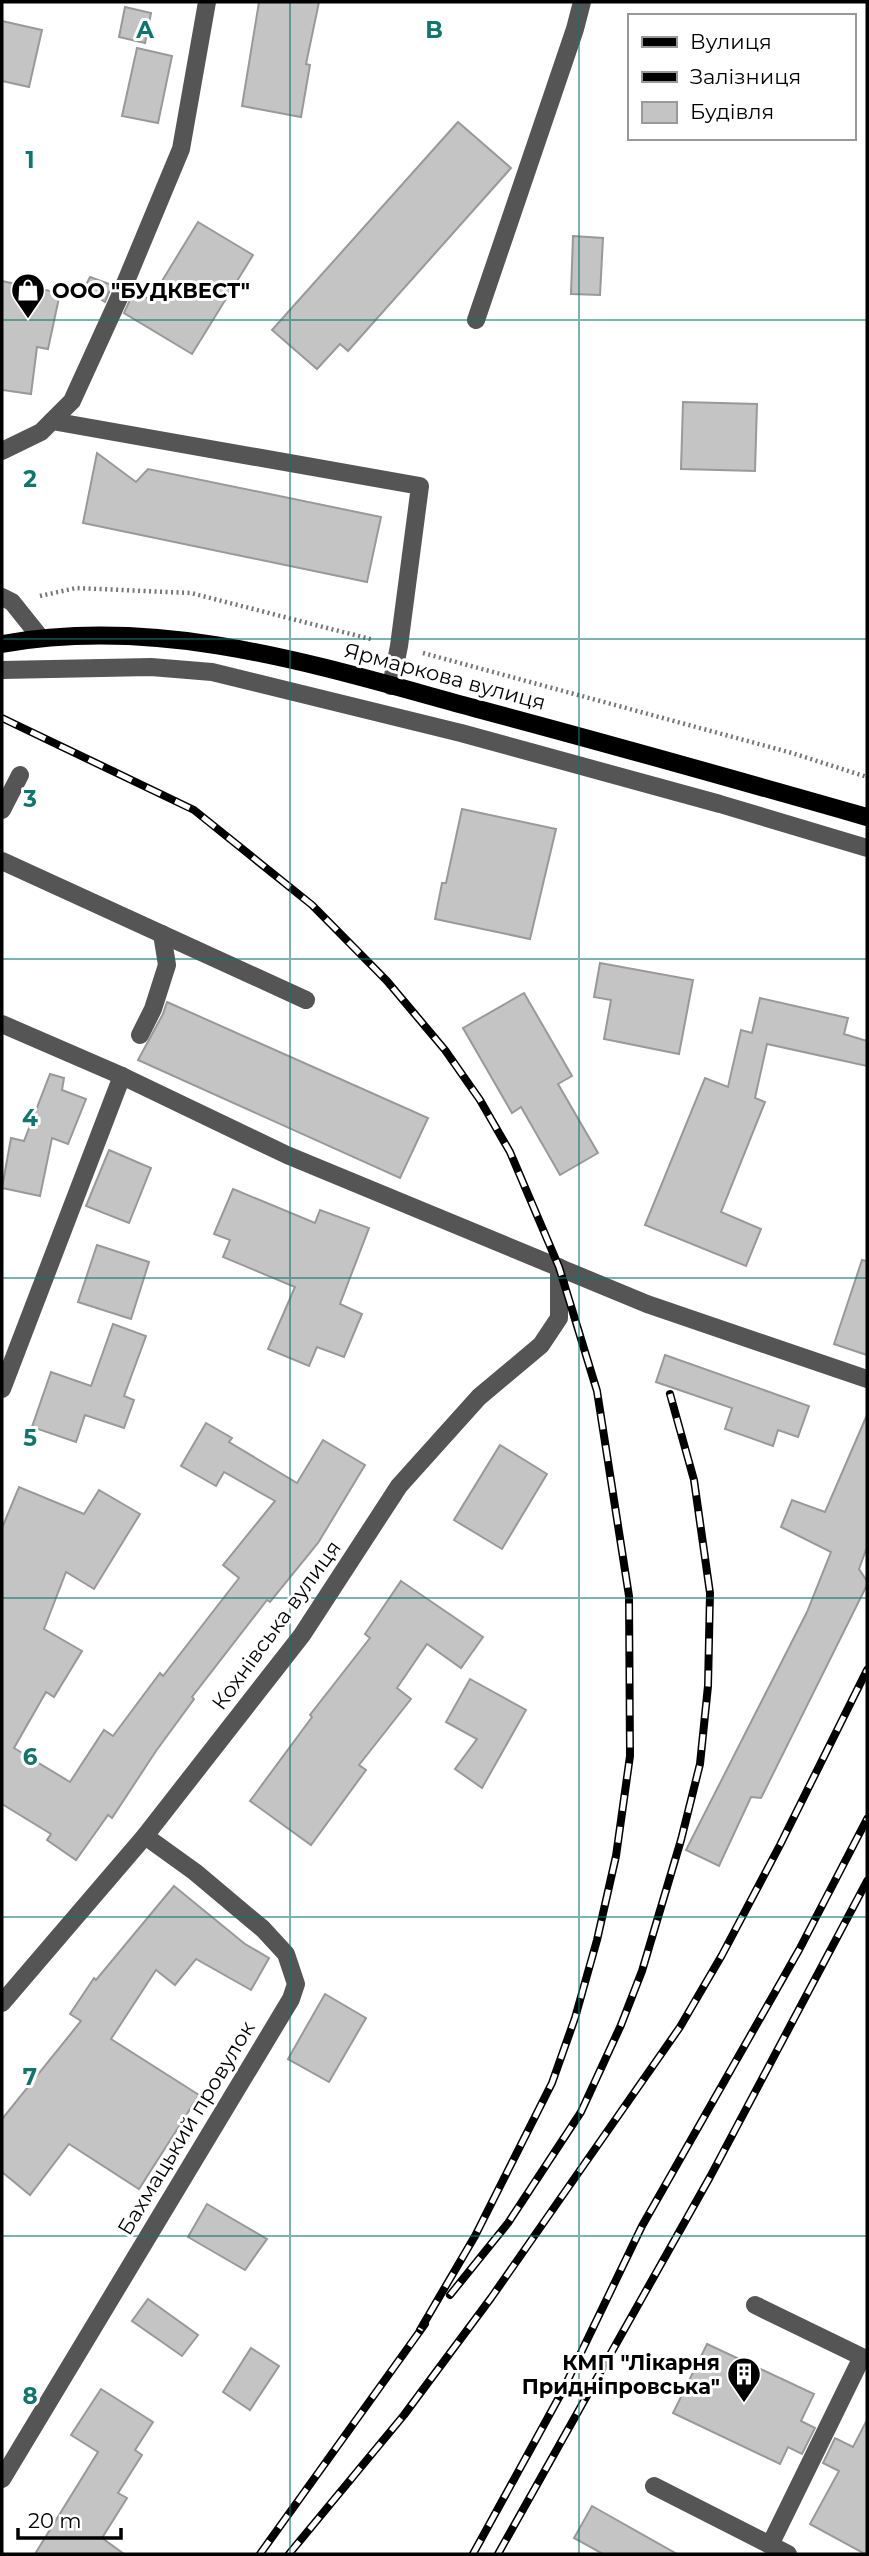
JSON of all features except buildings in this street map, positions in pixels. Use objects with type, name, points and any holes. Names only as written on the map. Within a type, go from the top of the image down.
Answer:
[{"type":"main road","name":"Ярмаркова вулиця","points":[[2,644],[40,637],[116,634],[181,639],[278,655],[867,817]]},
{"type":"street","points":[[2,451],[41,432],[72,401],[119,298],[181,149],[207,2]]},
{"type":"street","points":[[476,320],[582,2]]},
{"type":"street","points":[[52,421],[420,486],[399,646],[391,685]]},
{"type":"street","points":[[7,600],[40,637]]},
{"type":"street","points":[[2,670],[151,667],[212,672],[461,733],[720,804],[867,848]]},
{"type":"street","points":[[2,810],[20,775]]},
{"type":"street","points":[[2,861],[306,1000]]},
{"type":"street","points":[[140,1035],[153,1009],[167,965],[162,934]]},
{"type":"street","points":[[2,1024],[122,1076],[287,1156],[647,1304],[867,1379]]},
{"type":"street","points":[[2,1388],[122,1076]]},
{"type":"street","name":"Кохнівська вулиця","points":[[2,2003],[145,1836],[302,1634],[399,1486],[479,1397],[541,1345],[559,1318],[559,1267]]},
{"type":"street","name":"Бахмацький провулок","points":[[2,2479],[290,1999],[296,1984],[286,1954],[263,1929],[195,1872],[145,1836]]},
{"type":"street","points":[[755,2305],[862,2357],[770,2545]]},
{"type":"street","points":[[654,2486],[788,2554]]},
{"type":"path","points":[[7,600],[76,588],[191,593],[399,646],[792,753],[867,777]]},
{"type":"railway","points":[[2,718],[194,810],[312,905],[387,981],[445,1050],[480,1100],[510,1152],[559,1267],[597,1391],[629,1596],[630,1756],[616,1856],[597,1940],[575,2018],[552,2083],[475,2236],[420,2330]]},
{"type":"railway","points":[[450,2295],[508,2223],[581,2112],[621,2025],[642,1971],[681,1840],[700,1764],[708,1686],[710,1593],[694,1480],[670,1394]]},
{"type":"railway","points":[[289,2554],[404,2415],[491,2298],[680,2027],[722,1955],[780,1845],[867,1670]]},
{"type":"railway","points":[[473,2554],[563,2390],[642,2226],[799,1950],[867,1819]]},
{"type":"railway","points":[[498,2554],[710,2177],[867,1881]]},
{"type":"railway","points":[[260,2554],[425,2324]]},
{"type":"place","name":"ООО \"БУДКВЕСТ\"","points":[[28,320]]},
{"type":"place","name":"КМП \"Лікарня Придніпровська\"","points":[[744,2404]]}]
